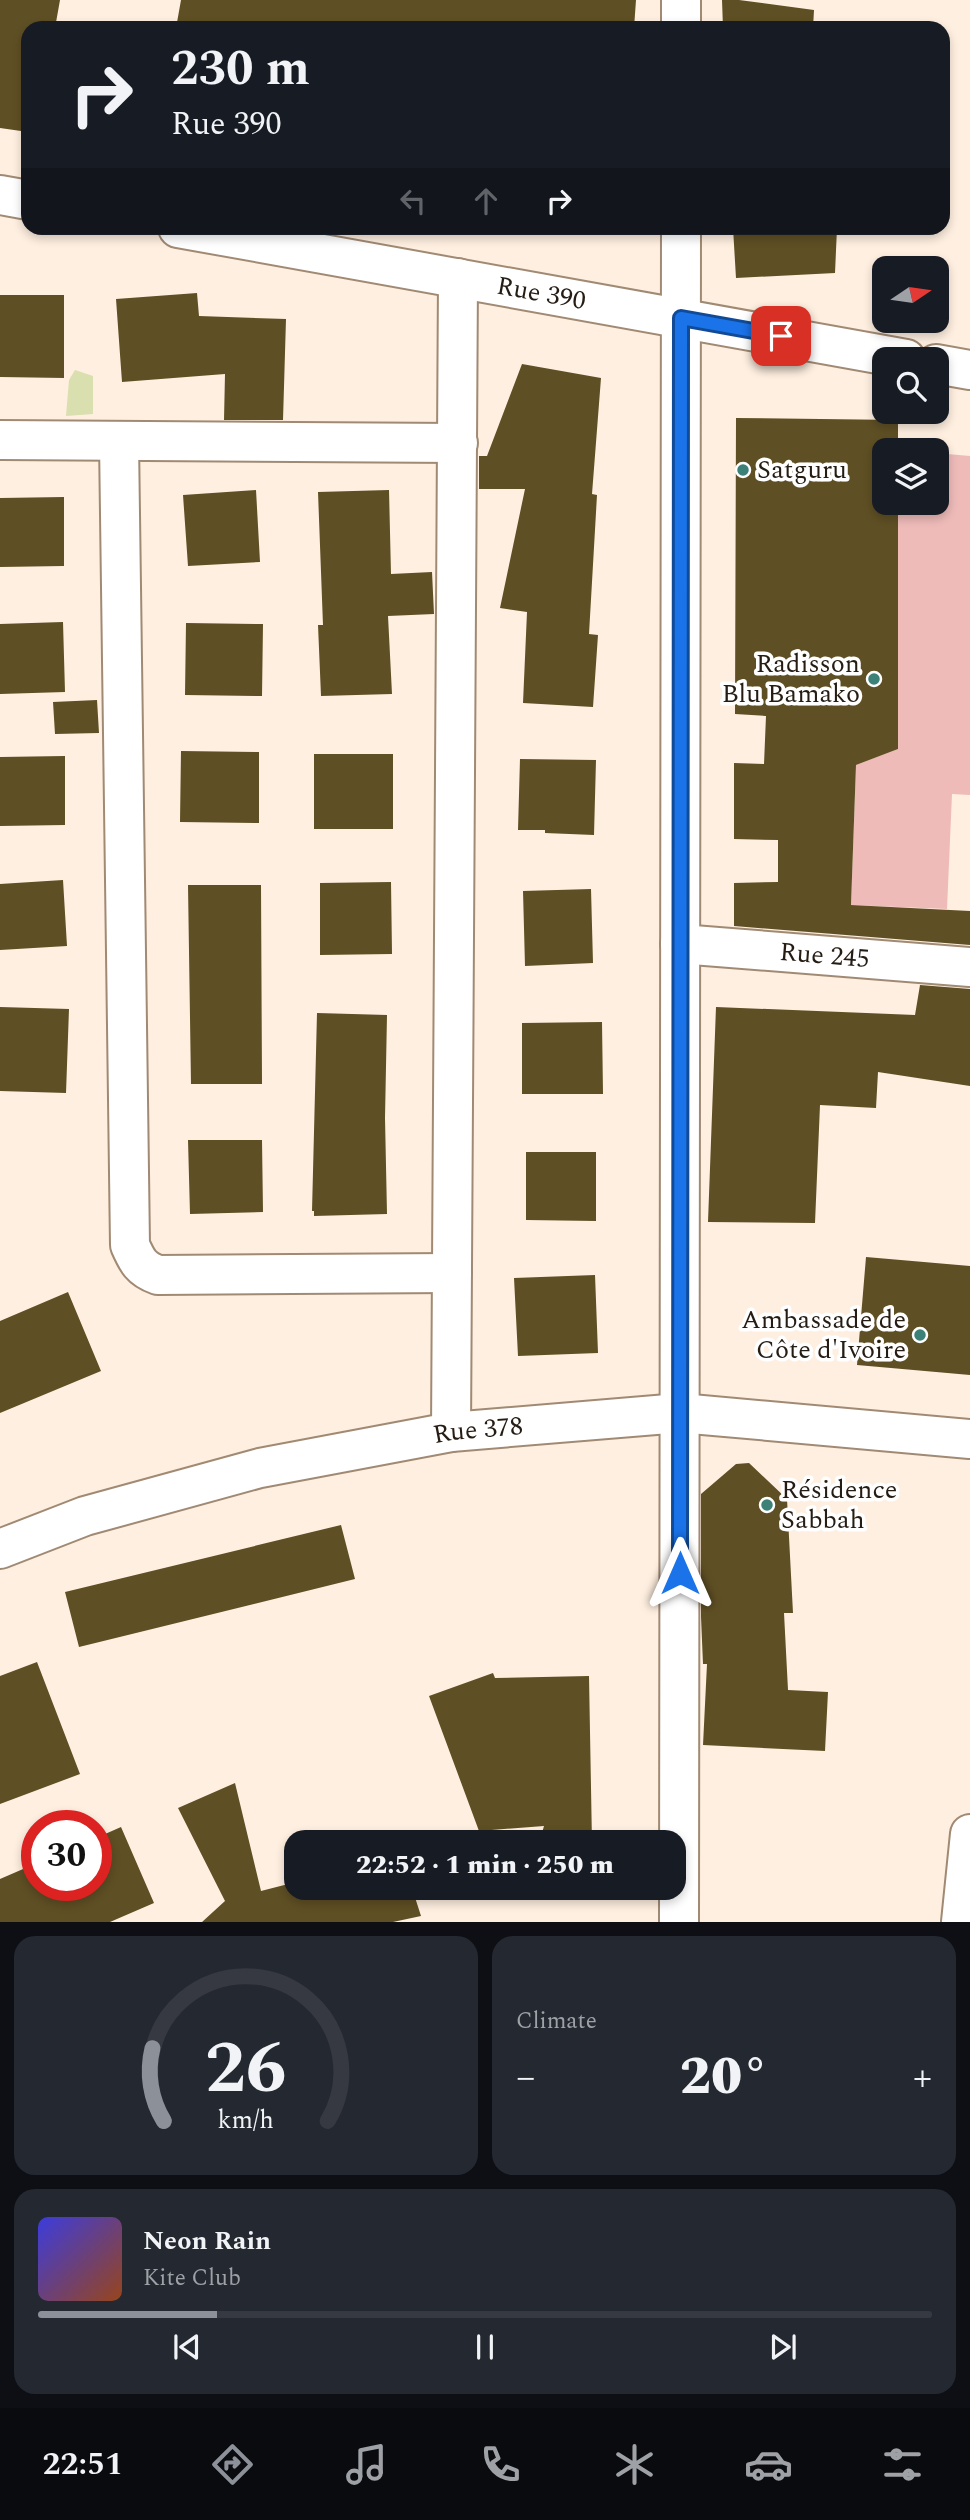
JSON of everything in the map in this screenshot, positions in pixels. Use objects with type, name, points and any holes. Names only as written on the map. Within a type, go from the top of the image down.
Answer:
[{"type":"street","points":[[681,0],[681,21]]},
{"type":"street","points":[[0,195],[21,200]]},
{"type":"street","name":"Rue 390","points":[[217,235],[872,353]]},
{"type":"street","points":[[679,1922],[681,235]]},
{"type":"street","points":[[451,1432],[458,278]]},
{"type":"street","points":[[949,366],[970,370]]},
{"type":"street","points":[[0,440],[458,443]]},
{"type":"street","points":[[119,441],[130,1245],[136,1261],[145,1270],[158,1275],[452,1273]]},
{"type":"street","name":"Rue 245","points":[[680,944],[970,967]]},
{"type":"street","name":"Rue 378","points":[[0,1549],[85,1516],[260,1468],[451,1432],[680,1413],[970,1439]]},
{"type":"street","points":[[961,1922],[970,1834]]},
{"type":"shaded area","points":[[75,370],[93,376],[93,414],[66,416],[69,380]]},
{"type":"shaded area","points":[[949,454],[970,456],[970,795],[952,794],[947,909],[851,905],[856,765],[898,749],[898,515],[949,515]]},
{"type":"building","points":[[0,0],[60,0],[56,21],[21,21],[21,131],[0,128]]},
{"type":"building","points":[[181,0],[636,0],[634,21],[177,21]]},
{"type":"building","points":[[722,0],[814,10],[813,21],[723,21]]},
{"type":"building","points":[[733,235],[837,235],[835,273],[736,278]]},
{"type":"building","points":[[197,293],[199,316],[286,319],[283,420],[224,420],[225,374],[122,382],[116,299]]},
{"type":"building","points":[[0,295],[64,295],[64,378],[0,377]]},
{"type":"building","points":[[522,364],[601,378],[592,494],[597,495],[589,634],[598,635],[593,707],[523,703],[527,612],[500,608],[525,489],[479,489],[479,456],[487,456]]},
{"type":"building","points":[[736,418],[872,420],[872,424],[898,424],[898,438],[872,438],[872,515],[898,515],[898,749],[856,765],[851,905],[970,911],[970,945],[734,926],[734,883],[778,882],[778,840],[734,839],[734,763],[764,764],[766,716],[735,714]]},
{"type":"building","points":[[256,490],[260,562],[188,566],[183,495]]},
{"type":"building","points":[[389,490],[391,574],[432,572],[434,614],[388,616],[392,694],[321,696],[318,625],[323,625],[318,492]]},
{"type":"building","points":[[64,497],[64,566],[0,567],[0,498]]},
{"type":"building","points":[[63,622],[65,692],[0,694],[0,624]]},
{"type":"building","points":[[186,623],[263,624],[262,696],[185,695]]},
{"type":"building","points":[[97,700],[99,733],[55,734],[53,702]]},
{"type":"building","points":[[181,751],[259,752],[259,823],[180,822]]},
{"type":"building","points":[[314,754],[393,754],[393,829],[314,829]]},
{"type":"building","points":[[65,756],[65,825],[0,826],[0,757]]},
{"type":"building","points":[[520,759],[596,760],[594,835],[518,830]]},
{"type":"building","points":[[63,880],[67,946],[0,950],[0,884]]},
{"type":"building","points":[[391,882],[392,954],[320,955],[320,883]]},
{"type":"building","points":[[188,885],[261,885],[262,1084],[191,1084]]},
{"type":"building","points":[[591,889],[593,963],[525,966],[523,891]]},
{"type":"building","points":[[920,985],[970,989],[970,1086],[878,1072],[876,1108],[820,1105],[815,1223],[708,1222],[716,1007],[915,1015]]},
{"type":"building","points":[[0,1007],[69,1009],[66,1093],[0,1091]]},
{"type":"building","points":[[317,1013],[387,1015],[387,1214],[314,1216],[312,1211]]},
{"type":"building","points":[[602,1022],[603,1094],[522,1094],[522,1023]]},
{"type":"building","points":[[188,1140],[262,1140],[263,1212],[190,1214]]},
{"type":"building","points":[[526,1152],[596,1152],[596,1221],[526,1220]]},
{"type":"building","points":[[866,1257],[970,1266],[970,1375],[857,1365]]},
{"type":"building","points":[[595,1275],[598,1353],[518,1356],[514,1278]]},
{"type":"building","points":[[68,1292],[101,1371],[0,1413],[0,1321]]},
{"type":"building","points":[[749,1463],[787,1499],[793,1613],[784,1613],[788,1690],[828,1692],[825,1751],[703,1745],[707,1664],[703,1664],[701,1617],[701,1494],[736,1464]]},
{"type":"building","points":[[341,1525],[355,1579],[79,1647],[65,1592]]},
{"type":"building","points":[[37,1662],[80,1774],[0,1804],[0,1676]]},
{"type":"building","points":[[493,1673],[495,1678],[589,1676],[592,1830],[543,1830],[544,1826],[479,1830],[429,1696]]},
{"type":"building","points":[[235,1783],[261,1891],[284,1885],[284,1900],[416,1900],[421,1916],[393,1922],[202,1922],[225,1901],[178,1808]]},
{"type":"building","points":[[121,1827],[154,1903],[110,1922],[0,1922],[0,1879],[21,1870],[21,1901],[112,1901],[112,1831]]},
{"type":"place","name":"Satguru","points":[[743,470]]},
{"type":"place","name":"Radisson Blu Bamako","points":[[874,679]]},
{"type":"place","name":"Ambassade de Côte d'Ivoire","points":[[920,1335]]},
{"type":"place","name":"Résidence Sabbah","points":[[767,1505]]},
{"type":"route","points":[[680,1573],[681,318],[781,336]]}]
